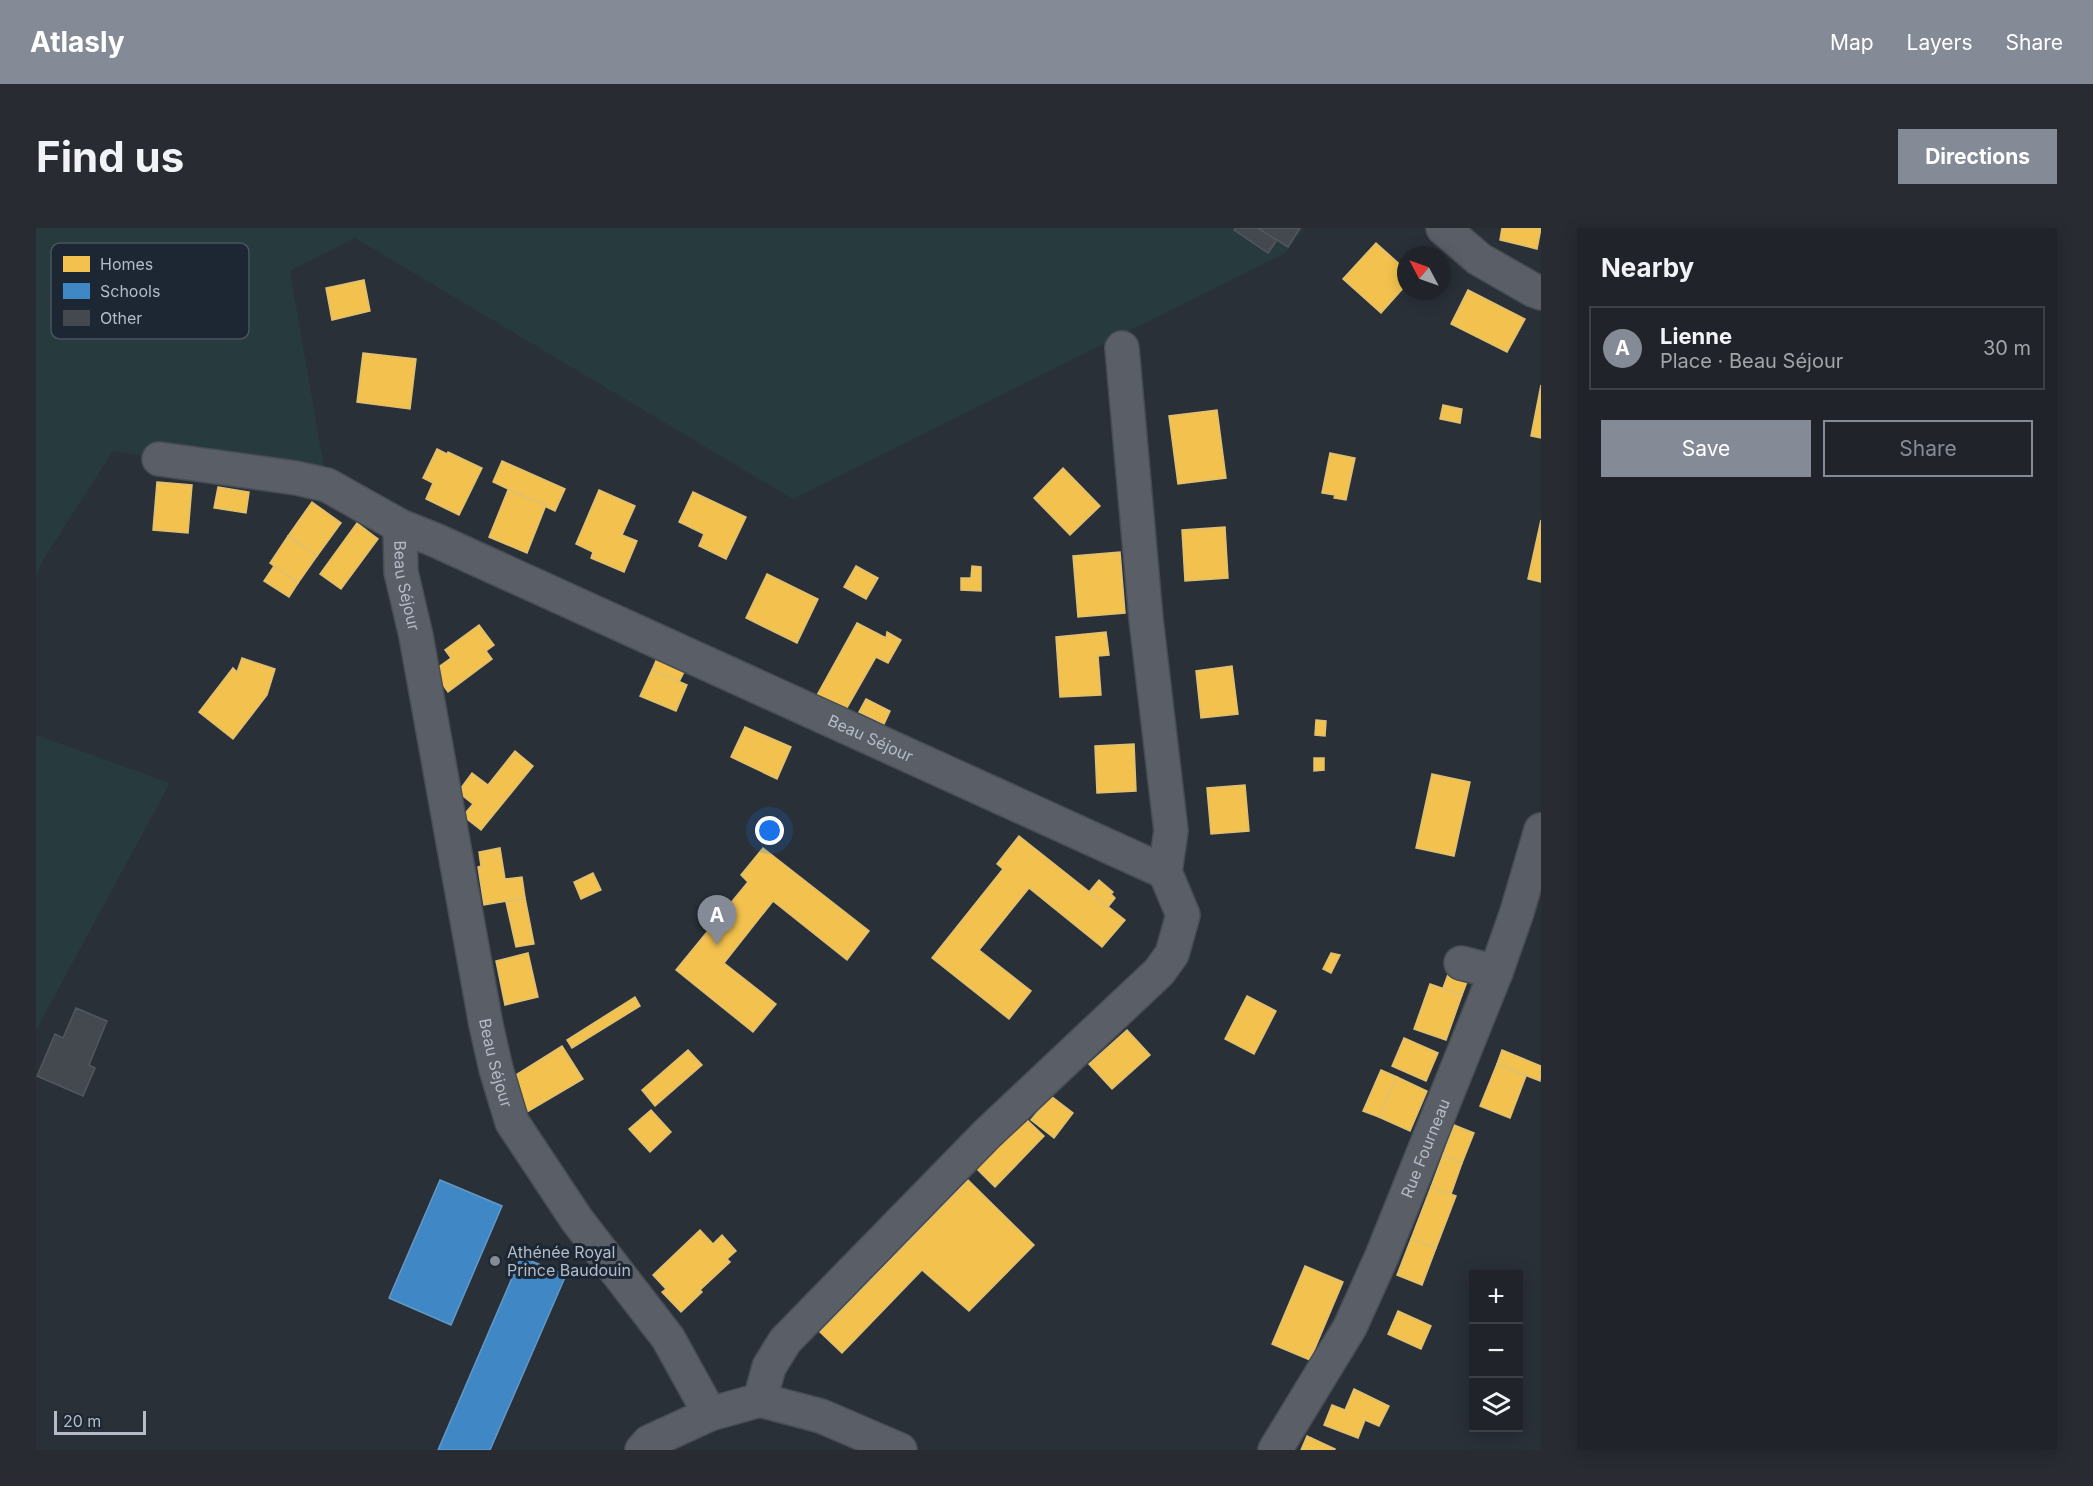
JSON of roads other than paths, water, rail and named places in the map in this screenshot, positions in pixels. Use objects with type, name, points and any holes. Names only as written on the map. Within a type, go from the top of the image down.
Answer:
[{"type":"street","points":[[1443,228],[1479,259],[1541,293]]},
{"type":"street","points":[[760,1400],[769,1367],[785,1341],[987,1134],[1159,972],[1172,954],[1183,915],[1165,872],[1171,831],[1146,619],[1122,348]]},
{"type":"street","points":[[159,459],[296,478],[327,485],[400,526]]},
{"type":"street","name":"Beau Séjour","points":[[710,1414],[668,1338],[577,1220],[512,1122],[496,1070],[484,1015],[416,636],[401,572],[400,526],[1165,872]]},
{"type":"street","name":"Rue Fourneau","points":[[1275,1450],[1350,1327],[1387,1245],[1496,972],[1517,912],[1541,830]]},
{"type":"street","points":[[1461,963],[1496,972]]},
{"type":"street","points":[[642,1450],[649,1443],[710,1414],[760,1400],[821,1416],[900,1450]]},
{"type":"place","name":"Lienne","points":[[717,945]]},
{"type":"place","name":"Athénée Royal Prince Baudouin","points":[[495,1261]]}]
